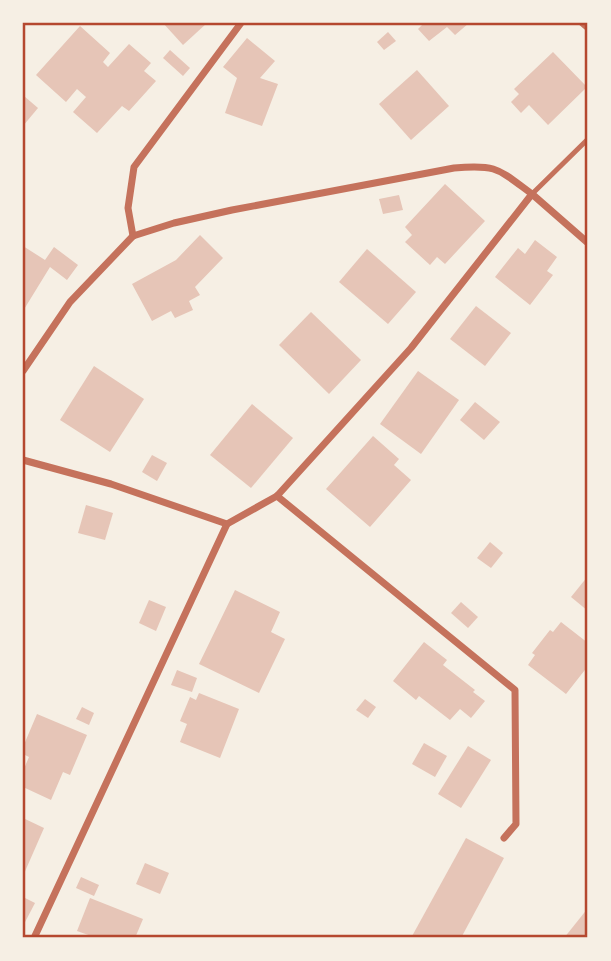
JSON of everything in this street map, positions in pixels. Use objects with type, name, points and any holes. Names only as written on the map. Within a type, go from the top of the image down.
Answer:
[{"type":"street","points":[[133,236],[128,208],[134,167],[241,23]]},
{"type":"street","points":[[23,371],[70,302],[133,236],[174,223],[454,168],[489,167],[498,170],[532,194],[588,243]]},
{"type":"street","points":[[34,938],[227,524],[277,496],[411,348],[532,194]]},
{"type":"street","points":[[23,460],[111,484],[227,524]]},
{"type":"street","points":[[277,496],[515,690],[516,824],[504,838]]},
{"type":"lane","points":[[581,23],[588,29]]},
{"type":"lane","points":[[532,194],[588,139]]},
{"type":"building","points":[[163,23],[207,23],[183,45]]},
{"type":"building","points":[[424,23],[469,23],[455,35],[447,27],[429,41],[418,29]]},
{"type":"building","points":[[80,26],[110,53],[103,62],[108,67],[129,44],[151,63],[144,71],[156,81],[129,111],[122,106],[97,133],[73,112],[86,97],[77,89],[66,102],[36,75]]},
{"type":"building","points":[[388,32],[396,41],[384,50],[377,42]]},
{"type":"building","points":[[247,38],[275,61],[260,78],[278,84],[262,126],[225,113],[237,78],[223,67]]},
{"type":"building","points":[[170,50],[190,68],[183,76],[163,58]]},
{"type":"building","points":[[553,52],[587,87],[548,125],[529,105],[521,113],[511,102],[519,94],[514,89]]},
{"type":"building","points":[[417,70],[449,106],[411,140],[379,104]]},
{"type":"building","points":[[23,97],[38,108],[23,126]]},
{"type":"building","points":[[445,184],[485,221],[445,264],[437,257],[430,265],[405,242],[412,235],[405,227]]},
{"type":"building","points":[[399,195],[403,210],[383,214],[379,199]]},
{"type":"building","points":[[200,235],[223,258],[195,287],[200,295],[189,301],[193,310],[175,318],[171,311],[152,321],[132,284],[176,260]]},
{"type":"building","points":[[535,240],[557,257],[547,271],[553,275],[530,305],[495,277],[518,248],[525,254]]},
{"type":"building","points":[[23,246],[45,260],[54,247],[78,265],[67,280],[50,267],[23,311]]},
{"type":"building","points":[[367,249],[416,292],[388,324],[339,282]]},
{"type":"building","points":[[476,306],[511,333],[485,366],[450,339]]},
{"type":"building","points":[[311,312],[361,360],[329,394],[279,345]]},
{"type":"building","points":[[94,366],[144,399],[110,452],[60,420]]},
{"type":"building","points":[[418,371],[459,400],[421,454],[380,424]]},
{"type":"building","points":[[475,402],[500,422],[484,440],[460,420]]},
{"type":"building","points":[[252,404],[293,438],[251,488],[210,455]]},
{"type":"building","points":[[373,436],[399,459],[394,465],[411,480],[370,527],[326,489]]},
{"type":"building","points":[[152,455],[167,463],[157,481],[142,472]]},
{"type":"building","points":[[86,505],[113,513],[105,540],[78,533]]},
{"type":"building","points":[[490,542],[503,553],[491,568],[477,558]]},
{"type":"building","points":[[588,576],[588,611],[571,597]]},
{"type":"building","points":[[235,590],[280,612],[271,632],[285,639],[259,693],[199,664]]},
{"type":"building","points":[[149,600],[166,607],[156,631],[139,623]]},
{"type":"building","points":[[461,602],[478,617],[468,628],[451,613]]},
{"type":"building","points":[[561,622],[588,643],[588,666],[566,694],[528,665],[535,655],[532,653],[550,630],[553,632]]},
{"type":"building","points":[[424,642],[447,660],[443,665],[485,701],[471,718],[460,709],[450,720],[419,696],[416,700],[393,681]]},
{"type":"building","points":[[177,670],[197,678],[192,692],[171,685]]},
{"type":"building","points":[[199,693],[239,709],[220,758],[180,742],[187,724],[180,721],[190,697],[196,700]]},
{"type":"building","points":[[365,699],[376,707],[368,718],[356,710]]},
{"type":"building","points":[[82,707],[94,713],[89,725],[76,719]]},
{"type":"building","points":[[37,714],[87,735],[70,775],[63,772],[51,800],[23,787],[23,771],[29,757],[23,754],[23,747]]},
{"type":"building","points":[[424,743],[447,756],[435,777],[412,764]]},
{"type":"building","points":[[468,746],[491,760],[461,808],[438,794]]},
{"type":"building","points":[[23,818],[44,828],[23,876]]},
{"type":"building","points":[[466,838],[504,858],[461,938],[411,938]]},
{"type":"building","points":[[145,863],[169,873],[160,894],[136,884]]},
{"type":"building","points":[[81,877],[99,885],[94,896],[76,888]]},
{"type":"building","points":[[23,897],[35,903],[23,926]]},
{"type":"building","points":[[90,898],[143,919],[135,938],[97,938],[77,931]]},
{"type":"building","points":[[588,908],[588,938],[564,938]]}]
